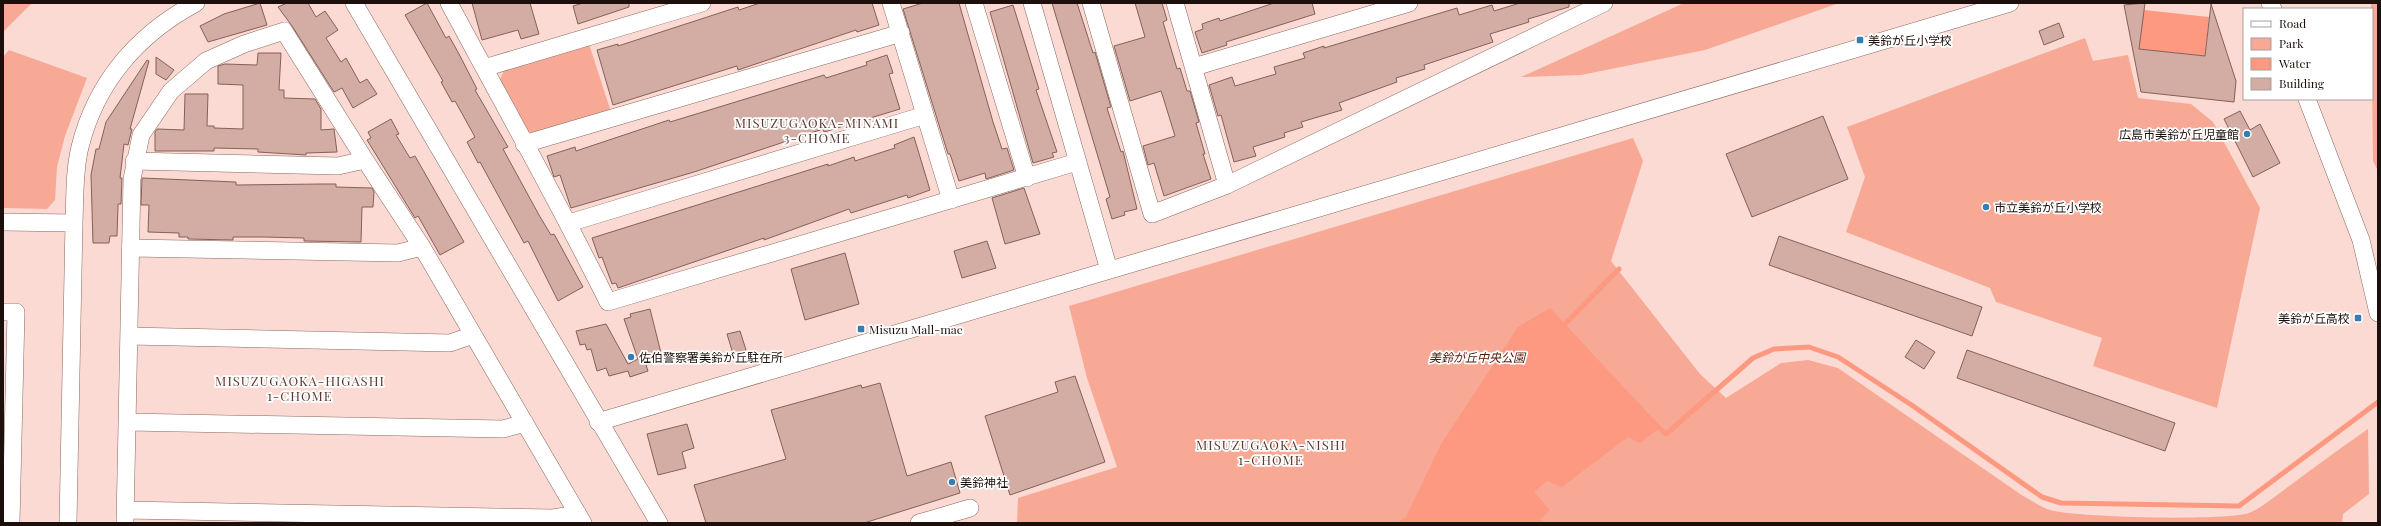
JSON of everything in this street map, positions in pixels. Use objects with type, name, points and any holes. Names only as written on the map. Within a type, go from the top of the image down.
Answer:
[{"type":"street","points":[[68,523],[74,223],[76,176],[80,148],[87,124],[101,92],[122,62],[144,38],[170,17],[196,3]]},
{"type":"street","points":[[354,3],[598,422],[659,523]]},
{"type":"street","points":[[448,3],[524,144],[569,223],[608,302],[1077,162]]},
{"type":"street","points":[[484,68],[702,3]]},
{"type":"street","points":[[891,3],[951,200]]},
{"type":"street","points":[[974,3],[1027,178]]},
{"type":"street","points":[[1032,3],[1109,270]]},
{"type":"street","points":[[1091,3],[1152,214],[1228,185],[1604,3]]},
{"type":"street","points":[[1175,3],[1228,185]]},
{"type":"street","points":[[1194,67],[1409,3]]},
{"type":"street","points":[[598,422],[2010,3]]},
{"type":"street","points":[[284,31],[422,247],[581,518],[126,516],[130,248],[134,161],[141,135],[170,91],[206,61],[244,44],[284,31]]},
{"type":"street","points":[[524,144],[901,33]]},
{"type":"street","points":[[2307,100],[2361,240],[2378,313]]},
{"type":"street","points":[[569,223],[925,115]]},
{"type":"street","points":[[134,161],[338,166],[365,160]]},
{"type":"street","points":[[3,222],[74,223]]},
{"type":"street","points":[[130,248],[398,253],[422,247]]},
{"type":"street","points":[[3,312],[16,312],[8,400],[7,486],[11,523]]},
{"type":"street","points":[[129,336],[450,342],[473,335]]},
{"type":"street","points":[[128,422],[503,429],[525,423]]},
{"type":"street","points":[[919,523],[970,508]]},
{"type":"green space","points":[[3,3],[32,3],[3,32]]},
{"type":"green space","points":[[1684,3],[1839,3],[1705,50],[1581,75],[1521,77]]},
{"type":"green space","points":[[2371,3],[2378,3],[2378,171],[2373,161],[2373,8],[2371,8]]},
{"type":"green space","points":[[2085,38],[2093,61],[2128,55],[2138,98],[2191,104],[2213,122],[2260,208],[2217,408],[2093,366],[2102,338],[1996,302],[1990,288],[1846,232],[1865,177],[1847,127]]},
{"type":"green space","points":[[589,44],[611,112],[536,134],[525,130],[499,81],[505,69]]},
{"type":"green space","points":[[9,50],[87,78],[65,136],[57,167],[55,200],[47,209],[3,208],[3,57]]},
{"type":"green space","name":"美鈴が丘中央公園","points":[[1633,138],[1643,161],[1611,261],[1700,374],[1726,398],[1781,363],[1808,360],[1838,368],[2023,496],[2047,509],[2085,515],[2182,518],[2212,517],[2249,513],[2266,504],[2368,429],[2369,494],[2343,514],[2342,523],[1017,523],[1018,498],[1117,467],[1087,378],[1069,306]]},
{"type":"water","points":[[2144,10],[2209,17],[2205,56],[2139,49]]},
{"type":"water","points":[[1550,308],[1661,427],[1640,443],[1628,437],[1562,487],[1547,481],[1534,492],[1550,510],[1540,519],[1544,523],[1397,523],[1406,517],[1441,444],[1518,327]]},
{"type":"building","points":[[260,3],[267,25],[208,42],[200,26],[224,14]]},
{"type":"building","points":[[287,3],[308,3],[316,17],[325,11],[338,30],[326,38],[341,62],[346,58],[360,83],[367,79],[377,94],[353,108],[342,88],[334,92],[292,26],[278,7]]},
{"type":"building","points":[[427,3],[446,38],[449,36],[459,54],[477,89],[475,90],[508,147],[503,149],[539,215],[551,235],[554,234],[583,287],[558,301],[528,241],[524,243],[480,162],[478,163],[467,142],[475,137],[455,101],[452,102],[441,82],[443,81],[405,15]]},
{"type":"building","points":[[472,3],[530,3],[539,34],[521,39],[518,30],[482,40]]},
{"type":"building","points":[[583,3],[629,3],[629,7],[578,24],[573,6]]},
{"type":"building","points":[[760,3],[872,3],[879,25],[857,32],[856,30],[738,70],[737,66],[613,105],[597,50],[618,44],[618,46],[738,7],[739,10]]},
{"type":"building","points":[[923,3],[959,3],[993,122],[1002,149],[1007,148],[1014,170],[986,179],[985,173],[959,181],[950,154],[948,154],[903,9]]},
{"type":"building","points":[[1052,3],[1077,3],[1093,53],[1095,52],[1111,107],[1107,108],[1121,152],[1123,151],[1137,209],[1124,212],[1125,215],[1112,219],[1106,199],[1110,197]]},
{"type":"building","points":[[1135,3],[1162,3],[1167,20],[1163,22],[1177,69],[1180,68],[1187,91],[1190,91],[1199,122],[1196,123],[1205,154],[1203,154],[1211,179],[1164,196],[1154,163],[1148,165],[1143,146],[1175,136],[1161,91],[1130,101],[1114,46],[1145,37]]},
{"type":"building","points":[[1274,3],[1312,3],[1315,14],[1226,42],[1227,45],[1202,53],[1195,32],[1203,29],[1202,24],[1219,18],[1220,21]]},
{"type":"building","points":[[1520,3],[1569,3],[1569,7],[1528,19],[1529,22],[1490,34],[1493,42],[1424,65],[1425,69],[1396,78],[1397,82],[1339,103],[1342,110],[1301,122],[1303,127],[1284,133],[1285,137],[1253,147],[1256,156],[1234,162],[1221,115],[1218,116],[1209,85],[1232,77],[1235,86],[1276,74],[1274,67],[1305,58],[1303,53],[1457,8],[1459,15],[1492,5],[1494,11]]},
{"type":"building","points":[[2145,3],[2139,49],[2205,56],[2211,4],[2236,81],[2234,102],[2141,92],[2124,5]]},
{"type":"building","points":[[1013,5],[1039,89],[1036,90],[1057,152],[1052,153],[1054,157],[1033,163],[990,12]]},
{"type":"building","points":[[2059,23],[2064,37],[2044,45],[2039,31]]},
{"type":"building","points":[[258,53],[281,53],[279,90],[284,90],[284,98],[315,99],[321,109],[321,130],[334,129],[337,152],[306,153],[306,155],[258,152],[258,149],[214,148],[214,151],[155,151],[155,132],[157,129],[184,130],[185,94],[208,94],[207,126],[214,126],[214,128],[243,129],[243,85],[218,84],[218,66],[225,64],[257,65]]},
{"type":"building","points":[[887,55],[893,73],[889,74],[900,109],[824,132],[823,129],[694,172],[571,208],[560,175],[554,177],[547,156],[575,147],[576,151],[669,120],[670,122],[824,75],[826,78],[867,65],[866,62]]},
{"type":"building","points":[[156,57],[174,70],[166,80],[156,74]]},
{"type":"building","points":[[147,60],[149,61],[130,129],[132,129],[128,145],[124,144],[120,178],[122,178],[121,204],[118,204],[117,236],[110,236],[109,243],[93,243],[91,175],[96,149],[99,149],[106,122]]},
{"type":"building","points":[[2240,111],[2250,130],[2260,124],[2280,163],[2253,177],[2224,119]]},
{"type":"building","points":[[1823,116],[1848,179],[1752,217],[1726,154]]},
{"type":"building","points":[[391,119],[399,134],[396,135],[410,158],[415,156],[464,242],[440,255],[418,216],[415,218],[367,140],[371,138],[368,132]]},
{"type":"building","points":[[914,137],[930,190],[908,198],[907,195],[851,213],[849,209],[764,240],[764,238],[618,288],[616,283],[612,284],[602,257],[599,258],[592,238],[828,164],[828,166],[854,157],[855,161],[895,148],[894,145]]},
{"type":"building","points":[[142,178],[236,182],[236,185],[336,184],[336,187],[372,188],[374,192],[373,207],[362,207],[361,242],[304,241],[304,238],[264,237],[233,237],[233,240],[188,239],[188,237],[179,237],[179,233],[148,232],[149,205],[141,205]]},
{"type":"building","points":[[1024,188],[1040,234],[1005,244],[992,198]]},
{"type":"building","points":[[1779,236],[1982,307],[1972,336],[1769,265]]},
{"type":"building","points":[[987,241],[996,268],[962,278],[954,251]]},
{"type":"building","points":[[845,253],[859,304],[805,320],[791,269]]},
{"type":"building","points":[[650,309],[663,361],[646,365],[648,371],[630,377],[628,371],[609,376],[606,368],[597,371],[591,349],[587,350],[585,344],[580,345],[576,331],[606,324],[628,364],[638,359],[624,319],[631,317],[630,314]]},
{"type":"building","points":[[740,331],[746,350],[733,354],[727,334]]},
{"type":"building","points":[[1916,340],[1935,352],[1924,369],[1905,357]]},
{"type":"building","points":[[1967,350],[2175,423],[2165,451],[1957,378]]},
{"type":"building","points":[[1075,376],[1105,462],[1010,495],[985,416],[1058,392],[1055,382]]},
{"type":"building","points":[[880,383],[907,476],[951,462],[960,493],[864,523],[706,523],[694,485],[786,459],[771,410],[861,385],[862,388]]},
{"type":"building","points":[[687,424],[694,448],[682,452],[686,468],[658,475],[647,434]]},
{"type":"waterway","points":[[1561,328],[1619,269]]},
{"type":"waterway","points":[[1655,424],[1666,434],[1753,358],[1774,349],[1809,347],[1838,357],[1913,406],[2042,497],[2061,503],[2239,506],[2378,402]]},
{"type":"place","name":"美鈴が丘小学校","points":[[1860,40]]},
{"type":"place","name":"広島市美鈴が丘児童館","points":[[2247,134]]},
{"type":"place","name":"市立美鈴が丘小学校","points":[[1986,207]]},
{"type":"place","name":"美鈴が丘高校","points":[[2358,318]]},
{"type":"place","name":"Misuzu Mall-mae","points":[[861,329]]},
{"type":"place","name":"佐伯警察署美鈴が丘駐在所","points":[[631,357]]},
{"type":"place","name":"美鈴神社","points":[[952,482]]},
{"type":"district","name":"MISUZUGAOKA-MINAMI 3-CHOME","points":[[817,130]]},
{"type":"district","name":"MISUZUGAOKA-HIGASHI 1-CHOME","points":[[300,388]]},
{"type":"district","name":"MISUZUGAOKA-NISHI 1-CHOME","points":[[1271,452]]}]
